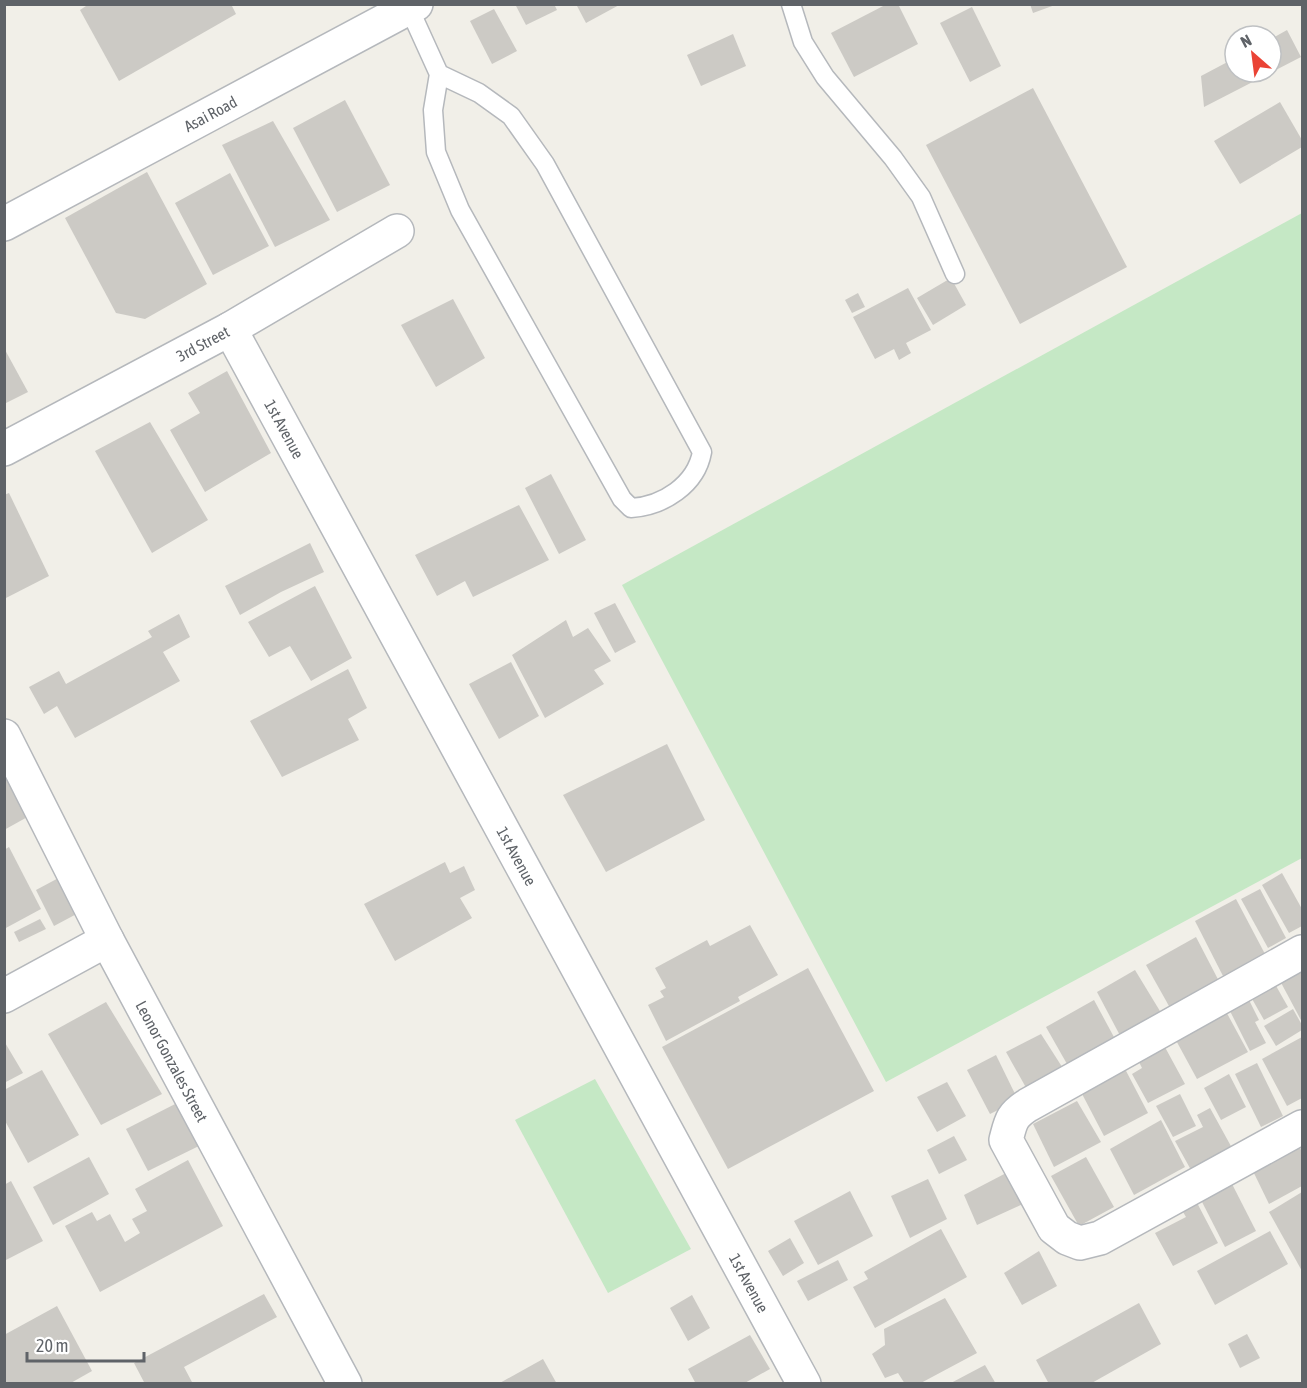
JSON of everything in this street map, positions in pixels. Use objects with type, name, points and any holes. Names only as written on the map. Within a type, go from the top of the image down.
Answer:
[{"type":"street","name":"Asai Road","points":[[4,224],[412,6]]},
{"type":"street","name":"3rd Street","points":[[4,449],[230,328],[397,231]]},
{"type":"street","name":"1st Avenue","points":[[230,328],[804,1383]]},
{"type":"street","name":"Leonor Gonzales Street","points":[[4,736],[107,940],[345,1383]]},
{"type":"street","points":[[4,996],[107,940]]},
{"type":"street","points":[[1302,952],[1015,1113],[1006,1140],[1054,1228],[1067,1238],[1080,1243],[1100,1238],[1302,1127]]},
{"type":"lane","points":[[791,4],[803,42],[825,77],[893,158],[921,197],[955,274]]},
{"type":"lane","points":[[412,6],[439,74],[433,110],[436,152],[460,210],[622,499],[631,508],[645,507],[665,499],[688,482],[700,464],[702,452],[545,164],[511,116],[479,93],[439,74]]},
{"type":"green space","points":[[1302,213],[1302,858],[886,1082],[622,585]]},
{"type":"green space","points":[[595,1079],[691,1249],[608,1293],[515,1120]]},
{"type":"building","points":[[89,4],[231,4],[236,14],[119,81],[80,10]]},
{"type":"building","points":[[515,4],[554,4],[557,10],[526,25]]},
{"type":"building","points":[[576,4],[621,4],[586,23]]},
{"type":"building","points":[[887,4],[898,4],[918,44],[854,77],[831,33]]},
{"type":"building","points":[[1030,4],[1055,4],[1055,5],[1033,13]]},
{"type":"building","points":[[972,7],[1001,66],[970,82],[940,23]]},
{"type":"building","points":[[494,9],[517,51],[492,64],[470,21]]},
{"type":"building","points":[[1287,30],[1301,57],[1283,66],[1283,32]]},
{"type":"building","points":[[733,34],[746,66],[701,86],[687,55]]},
{"type":"building","points":[[1223,64],[1223,84],[1249,84],[1204,107],[1201,76]]},
{"type":"building","points":[[1033,88],[1127,267],[1020,324],[926,145]]},
{"type":"building","points":[[345,100],[390,185],[337,212],[293,128]]},
{"type":"building","points":[[1280,102],[1302,140],[1302,147],[1240,184],[1214,141]]},
{"type":"building","points":[[273,121],[330,220],[275,247],[222,145]]},
{"type":"building","points":[[147,172],[207,284],[145,319],[116,313],[65,218]]},
{"type":"building","points":[[230,173],[269,246],[213,275],[175,203]]},
{"type":"building","points":[[951,278],[966,305],[933,325],[917,298]]},
{"type":"building","points":[[908,288],[931,330],[906,343],[911,353],[899,360],[894,349],[875,359],[853,317]]},
{"type":"building","points":[[858,293],[865,307],[852,313],[845,300]]},
{"type":"building","points":[[453,299],[485,358],[436,387],[401,325]]},
{"type":"building","points":[[4,348],[28,392],[4,404]]},
{"type":"building","points":[[227,371],[271,453],[205,492],[170,430],[200,413],[188,393]]},
{"type":"building","points":[[150,422],[208,520],[152,553],[95,451]]},
{"type":"building","points":[[551,474],[586,540],[559,554],[525,488]]},
{"type":"building","points":[[9,493],[49,576],[4,599],[4,495]]},
{"type":"building","points":[[519,505],[549,560],[473,597],[465,581],[437,596],[415,555]]},
{"type":"building","points":[[310,543],[324,572],[240,615],[225,586]]},
{"type":"building","points":[[315,586],[352,658],[311,681],[290,646],[269,657],[248,622]]},
{"type":"building","points":[[615,603],[636,642],[615,653],[594,613]]},
{"type":"building","points":[[179,614],[190,637],[163,652],[180,681],[75,738],[57,706],[44,714],[29,687],[59,671],[66,684],[152,637],[148,631]]},
{"type":"building","points":[[566,620],[573,637],[588,628],[611,661],[594,670],[604,684],[545,718],[512,655]]},
{"type":"building","points":[[511,662],[539,716],[499,739],[469,684]]},
{"type":"building","points":[[348,669],[367,708],[348,719],[359,740],[282,777],[250,721]]},
{"type":"building","points":[[667,744],[705,820],[606,872],[563,795]]},
{"type":"building","points":[[9,774],[31,815],[4,830],[4,777]]},
{"type":"building","points":[[9,847],[41,909],[4,929],[4,850]]},
{"type":"building","points":[[445,862],[450,873],[464,866],[475,890],[460,898],[472,918],[395,961],[364,904]]},
{"type":"building","points":[[1282,873],[1302,909],[1302,926],[1289,933],[1262,885]]},
{"type":"building","points":[[66,874],[84,910],[54,926],[36,890]]},
{"type":"building","points":[[1260,889],[1286,938],[1268,948],[1241,899]]},
{"type":"building","points":[[1236,899],[1265,954],[1223,976],[1195,921]]},
{"type":"building","points":[[40,919],[46,929],[19,942],[14,932]]},
{"type":"building","points":[[750,925],[778,975],[738,997],[740,1001],[666,1041],[648,1005],[664,997],[660,991],[666,988],[655,968],[707,940],[710,946]]},
{"type":"building","points":[[1196,937],[1222,987],[1174,1015],[1146,965]]},
{"type":"building","points":[[808,968],[874,1091],[728,1169],[662,1047]]},
{"type":"building","points":[[1302,969],[1302,1022],[1278,977]]},
{"type":"building","points":[[1135,970],[1166,1021],[1124,1043],[1097,992]]},
{"type":"building","points":[[1271,977],[1288,1007],[1264,1020],[1247,990]]},
{"type":"building","points":[[1246,994],[1259,1020],[1255,1022],[1266,1043],[1250,1051],[1226,1003]]},
{"type":"building","points":[[1094,1000],[1115,1039],[1067,1064],[1046,1027]]},
{"type":"building","points":[[106,1002],[162,1094],[101,1125],[48,1034]]},
{"type":"building","points":[[1223,1006],[1248,1052],[1197,1079],[1172,1033]]},
{"type":"building","points":[[1293,1009],[1302,1025],[1302,1030],[1276,1046],[1264,1026]]},
{"type":"building","points":[[1041,1034],[1066,1073],[1029,1093],[1006,1052]]},
{"type":"building","points":[[1302,1037],[1302,1098],[1287,1106],[1262,1059]]},
{"type":"building","points":[[1160,1038],[1185,1084],[1148,1103],[1132,1074],[1142,1068],[1134,1052]]},
{"type":"building","points":[[4,1041],[23,1073],[4,1083]]},
{"type":"building","points":[[996,1055],[1018,1100],[990,1114],[967,1070]]},
{"type":"building","points":[[1257,1063],[1283,1116],[1261,1127],[1235,1074]]},
{"type":"building","points":[[1124,1067],[1148,1113],[1104,1136],[1080,1090]]},
{"type":"building","points":[[42,1070],[79,1135],[28,1163],[4,1119],[4,1090]]},
{"type":"building","points":[[1229,1074],[1246,1107],[1221,1120],[1204,1088]]},
{"type":"building","points":[[947,1082],[966,1116],[937,1132],[917,1097]]},
{"type":"building","points":[[1180,1094],[1196,1126],[1173,1137],[1156,1106]]},
{"type":"building","points":[[183,1100],[205,1143],[148,1171],[126,1129]]},
{"type":"building","points":[[1077,1101],[1101,1142],[1054,1167],[1033,1124]]},
{"type":"building","points":[[1210,1108],[1232,1148],[1191,1170],[1175,1141],[1203,1127],[1197,1115]]},
{"type":"building","points":[[1161,1120],[1185,1167],[1134,1195],[1110,1149]]},
{"type":"building","points":[[954,1136],[967,1160],[939,1174],[927,1150]]},
{"type":"building","points":[[1297,1141],[1302,1152],[1302,1186],[1269,1204],[1250,1165]]},
{"type":"building","points":[[89,1157],[109,1194],[53,1225],[33,1187]]},
{"type":"building","points":[[1086,1157],[1114,1207],[1079,1226],[1051,1176]]},
{"type":"building","points":[[188,1160],[223,1226],[100,1292],[65,1226],[92,1212],[97,1221],[110,1214],[125,1242],[140,1233],[132,1219],[147,1211],[135,1189]]},
{"type":"building","points":[[1010,1171],[1025,1203],[977,1225],[964,1195]]},
{"type":"building","points":[[928,1179],[947,1219],[910,1238],[891,1196]]},
{"type":"building","points":[[11,1181],[43,1241],[4,1261],[4,1185]]},
{"type":"building","points":[[1231,1182],[1256,1231],[1225,1247],[1200,1198]]},
{"type":"building","points":[[850,1191],[873,1236],[818,1265],[794,1221]]},
{"type":"building","points":[[1302,1192],[1302,1271],[1269,1212]]},
{"type":"building","points":[[1194,1197],[1218,1243],[1173,1266],[1155,1233],[1186,1217],[1179,1205]]},
{"type":"building","points":[[941,1229],[967,1277],[875,1328],[853,1287],[868,1279],[864,1272]]},
{"type":"building","points":[[1270,1231],[1288,1264],[1215,1305],[1197,1271]]},
{"type":"building","points":[[790,1238],[804,1263],[783,1276],[768,1251]]},
{"type":"building","points":[[1039,1251],[1057,1286],[1022,1305],[1004,1273]]},
{"type":"building","points":[[838,1260],[848,1280],[808,1301],[797,1281]]},
{"type":"building","points":[[264,1294],[277,1317],[184,1367],[193,1384],[145,1384],[134,1363]]},
{"type":"building","points":[[692,1295],[710,1328],[688,1341],[670,1308]]},
{"type":"building","points":[[945,1298],[977,1353],[919,1384],[905,1384],[898,1373],[885,1378],[872,1354],[885,1345],[884,1329]]},
{"type":"building","points":[[1139,1303],[1161,1344],[1090,1384],[1049,1384],[1036,1360]]},
{"type":"building","points":[[57,1306],[92,1371],[69,1384],[4,1384],[4,1335]]},
{"type":"building","points":[[1247,1334],[1260,1358],[1240,1368],[1228,1344]]},
{"type":"building","points":[[750,1335],[770,1369],[743,1384],[696,1384],[688,1369]]},
{"type":"building","points":[[543,1359],[557,1384],[498,1384]]},
{"type":"building","points":[[985,1365],[996,1384],[949,1384]]}]
